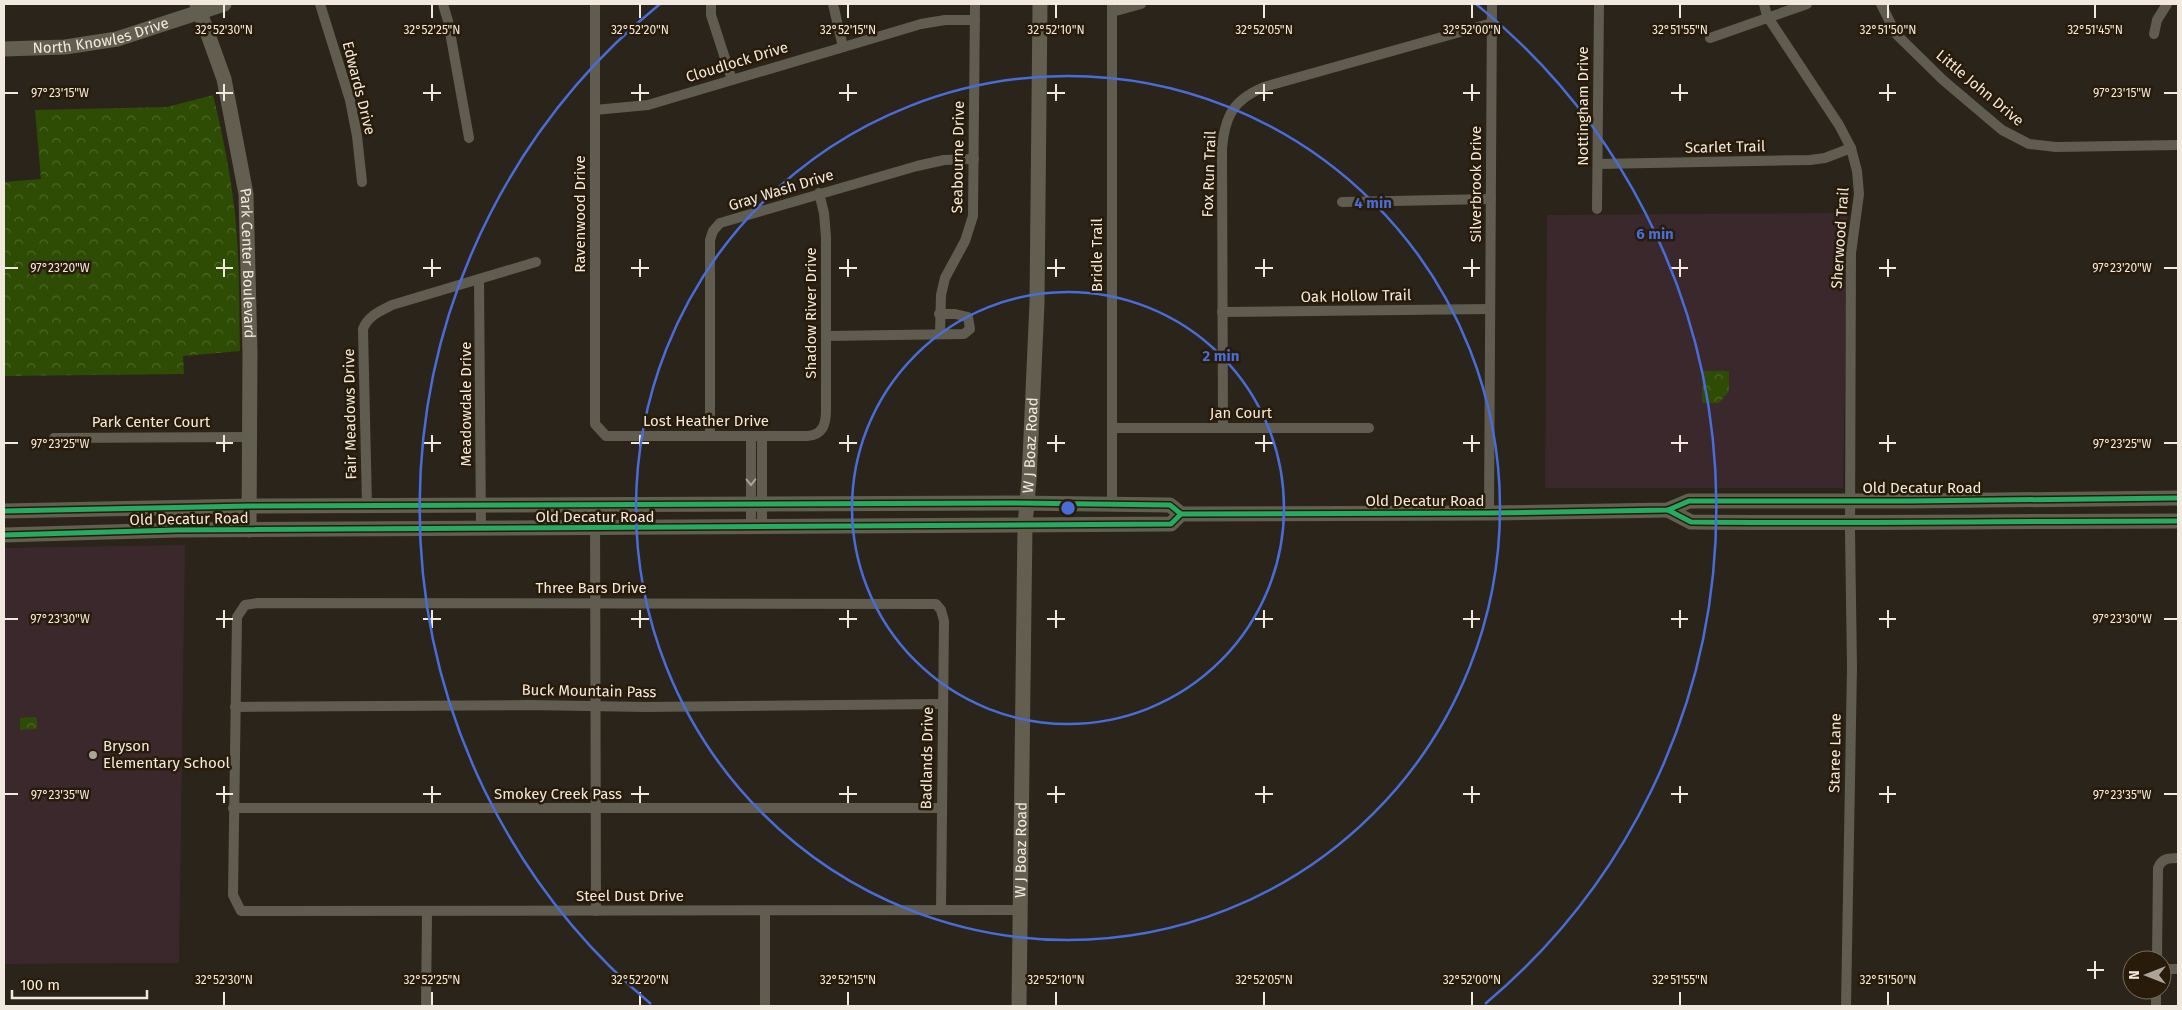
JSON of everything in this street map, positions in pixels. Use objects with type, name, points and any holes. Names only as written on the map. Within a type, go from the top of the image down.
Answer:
[{"type":"main road","name":"North Knowles Drive","points":[[4,49],[66,47],[117,39],[199,8],[224,4]]},
{"type":"main road","name":"W J Boaz Road","points":[[1019,1006],[1025,525],[1029,480],[1036,303],[1040,4]]},
{"type":"main road","name":"Park Center Boulevard","points":[[199,8],[224,79],[246,194],[250,351],[248,530]]},
{"type":"main road","name":"Old Decatur Road","points":[[4,511],[249,506],[1026,503],[1112,506],[1170,505],[1181,514],[1490,514],[1668,510],[1690,501],[2178,498]]},
{"type":"main road","points":[[1991,522],[1992,500]]},
{"type":"main road","points":[[66,509],[66,533]]},
{"type":"main road","name":"Old Decatur Road","points":[[1668,510],[1691,522],[1850,524],[2178,520]]},
{"type":"main road","name":"Old Decatur Road","points":[[4,534],[248,530],[1171,524],[1181,514]]},
{"type":"street","name":"Edwards Drive","points":[[320,4],[350,100],[357,136],[362,182]]},
{"type":"street","points":[[443,4],[448,21],[469,138]]},
{"type":"street","name":"Ravenwood Drive","points":[[595,4],[595,424]]},
{"type":"street","points":[[711,4],[711,16],[732,80]]},
{"type":"street","points":[[833,4],[843,47]]},
{"type":"street","name":"Seabourne Drive","points":[[940,334],[939,314],[941,295],[946,278],[965,241],[973,216],[975,4]]},
{"type":"street","points":[[1112,8],[1142,4]]},
{"type":"street","name":"Silverbrook Drive","points":[[1490,514],[1492,4]]},
{"type":"street","name":"Nottingham Drive","points":[[1597,209],[1599,4]]},
{"type":"street","name":"Sherwood Trail","points":[[1764,4],[1767,16],[1839,125],[1850,148],[1857,171],[1859,194],[1851,253],[1850,500]]},
{"type":"street","points":[[1710,38],[1767,16],[1807,4]]},
{"type":"street","name":"Little John Drive","points":[[1881,4],[1896,34],[1943,80],[2002,130],[2022,141],[2056,147],[2178,144]]},
{"type":"street","points":[[2154,34],[2157,20],[2167,4]]},
{"type":"street","name":"Bridle Trail","points":[[1112,8],[1112,506]]},
{"type":"street","name":"Cloudlock Drive","points":[[595,110],[648,105],[921,24],[946,20],[974,20]]},
{"type":"street","name":"Fox Run Trail","points":[[1224,428],[1222,148],[1227,119],[1233,108],[1252,92],[1264,87],[1492,23]]},
{"type":"street","name":"Scarlet Trail","points":[[1598,164],[1810,160],[1825,158],[1850,148]]},
{"type":"street","name":"Gray Wash Drive","points":[[710,436],[711,235],[720,223],[928,163],[952,159],[974,159]]},
{"type":"street","name":"Shadow River Drive","points":[[820,194],[825,225],[826,336],[826,420],[820,432]]},
{"type":"street","points":[[1342,202],[1491,199]]},
{"type":"street","points":[[480,279],[536,262]]},
{"type":"street","name":"Fair Meadows Drive","points":[[367,506],[364,329],[366,322],[377,312],[392,304],[480,279]]},
{"type":"street","name":"Meadowdale Drive","points":[[480,279],[481,529]]},
{"type":"street","name":"Oak Hollow Trail","points":[[1222,312],[1490,309]]},
{"type":"street","points":[[826,336],[964,334],[970,328],[968,317],[955,314],[939,314]]},
{"type":"street","name":"Lost Heather Drive","points":[[595,424],[606,436],[807,436],[820,432]]},
{"type":"street","name":"Jan Court","points":[[1112,428],[1369,428]]},
{"type":"street","points":[[751,436],[757,504]]},
{"type":"street","points":[[756,528],[762,436]]},
{"type":"street","name":"Park Center Court","points":[[54,438],[249,437]]},
{"type":"street","name":"Staree Lane","points":[[1846,1006],[1852,668],[1850,500]]},
{"type":"street","points":[[595,505],[596,911]]},
{"type":"street","name":"Three Bars Drive","points":[[235,707],[237,617],[242,607],[250,603],[923,603],[940,606]]},
{"type":"street","name":"Badlands Drive","points":[[940,606],[944,621],[940,910]]},
{"type":"street","name":"Buck Mountain Pass","points":[[235,707],[943,704]]},
{"type":"street","points":[[233,808],[235,707]]},
{"type":"street","name":"Steel Dust Drive","points":[[233,808],[233,895],[241,911],[1020,910]]},
{"type":"street","name":"Smokey Creek Pass","points":[[233,808],[942,808]]},
{"type":"street","points":[[2157,950],[2158,873],[2160,864],[2168,858],[2178,858]]},
{"type":"street","points":[[765,911],[765,1006]]},
{"type":"street","points":[[426,1006],[427,912]]},
{"type":"shaded area","points":[[1848,213],[1843,488],[1545,488],[1547,215]]},
{"type":"shaded area","name":"Bryson Elementary School","points":[[185,545],[179,963],[4,964],[4,548]]},
{"type":"green space","points":[[213,95],[233,195],[239,268],[240,351],[183,356],[184,374],[4,376],[4,182],[41,179],[35,110],[167,107]]},
{"type":"green space","points":[[1703,371],[1729,371],[1729,391],[1719,403],[1702,403]]},
{"type":"green space","points":[[35,717],[37,719],[37,729],[20,730],[20,718]]},
{"type":"cycle path","points":[[4,511],[249,506],[1015,503],[1170,505],[1181,514],[1489,513],[1668,510],[1689,501],[2178,498]]},
{"type":"cycle path","points":[[1668,510],[1691,522],[2178,521]]},
{"type":"cycle path","points":[[4,535],[177,530],[1171,524],[1181,514]]},
{"type":"place","name":"Bryson Elementary School","points":[[93,755]]}]
